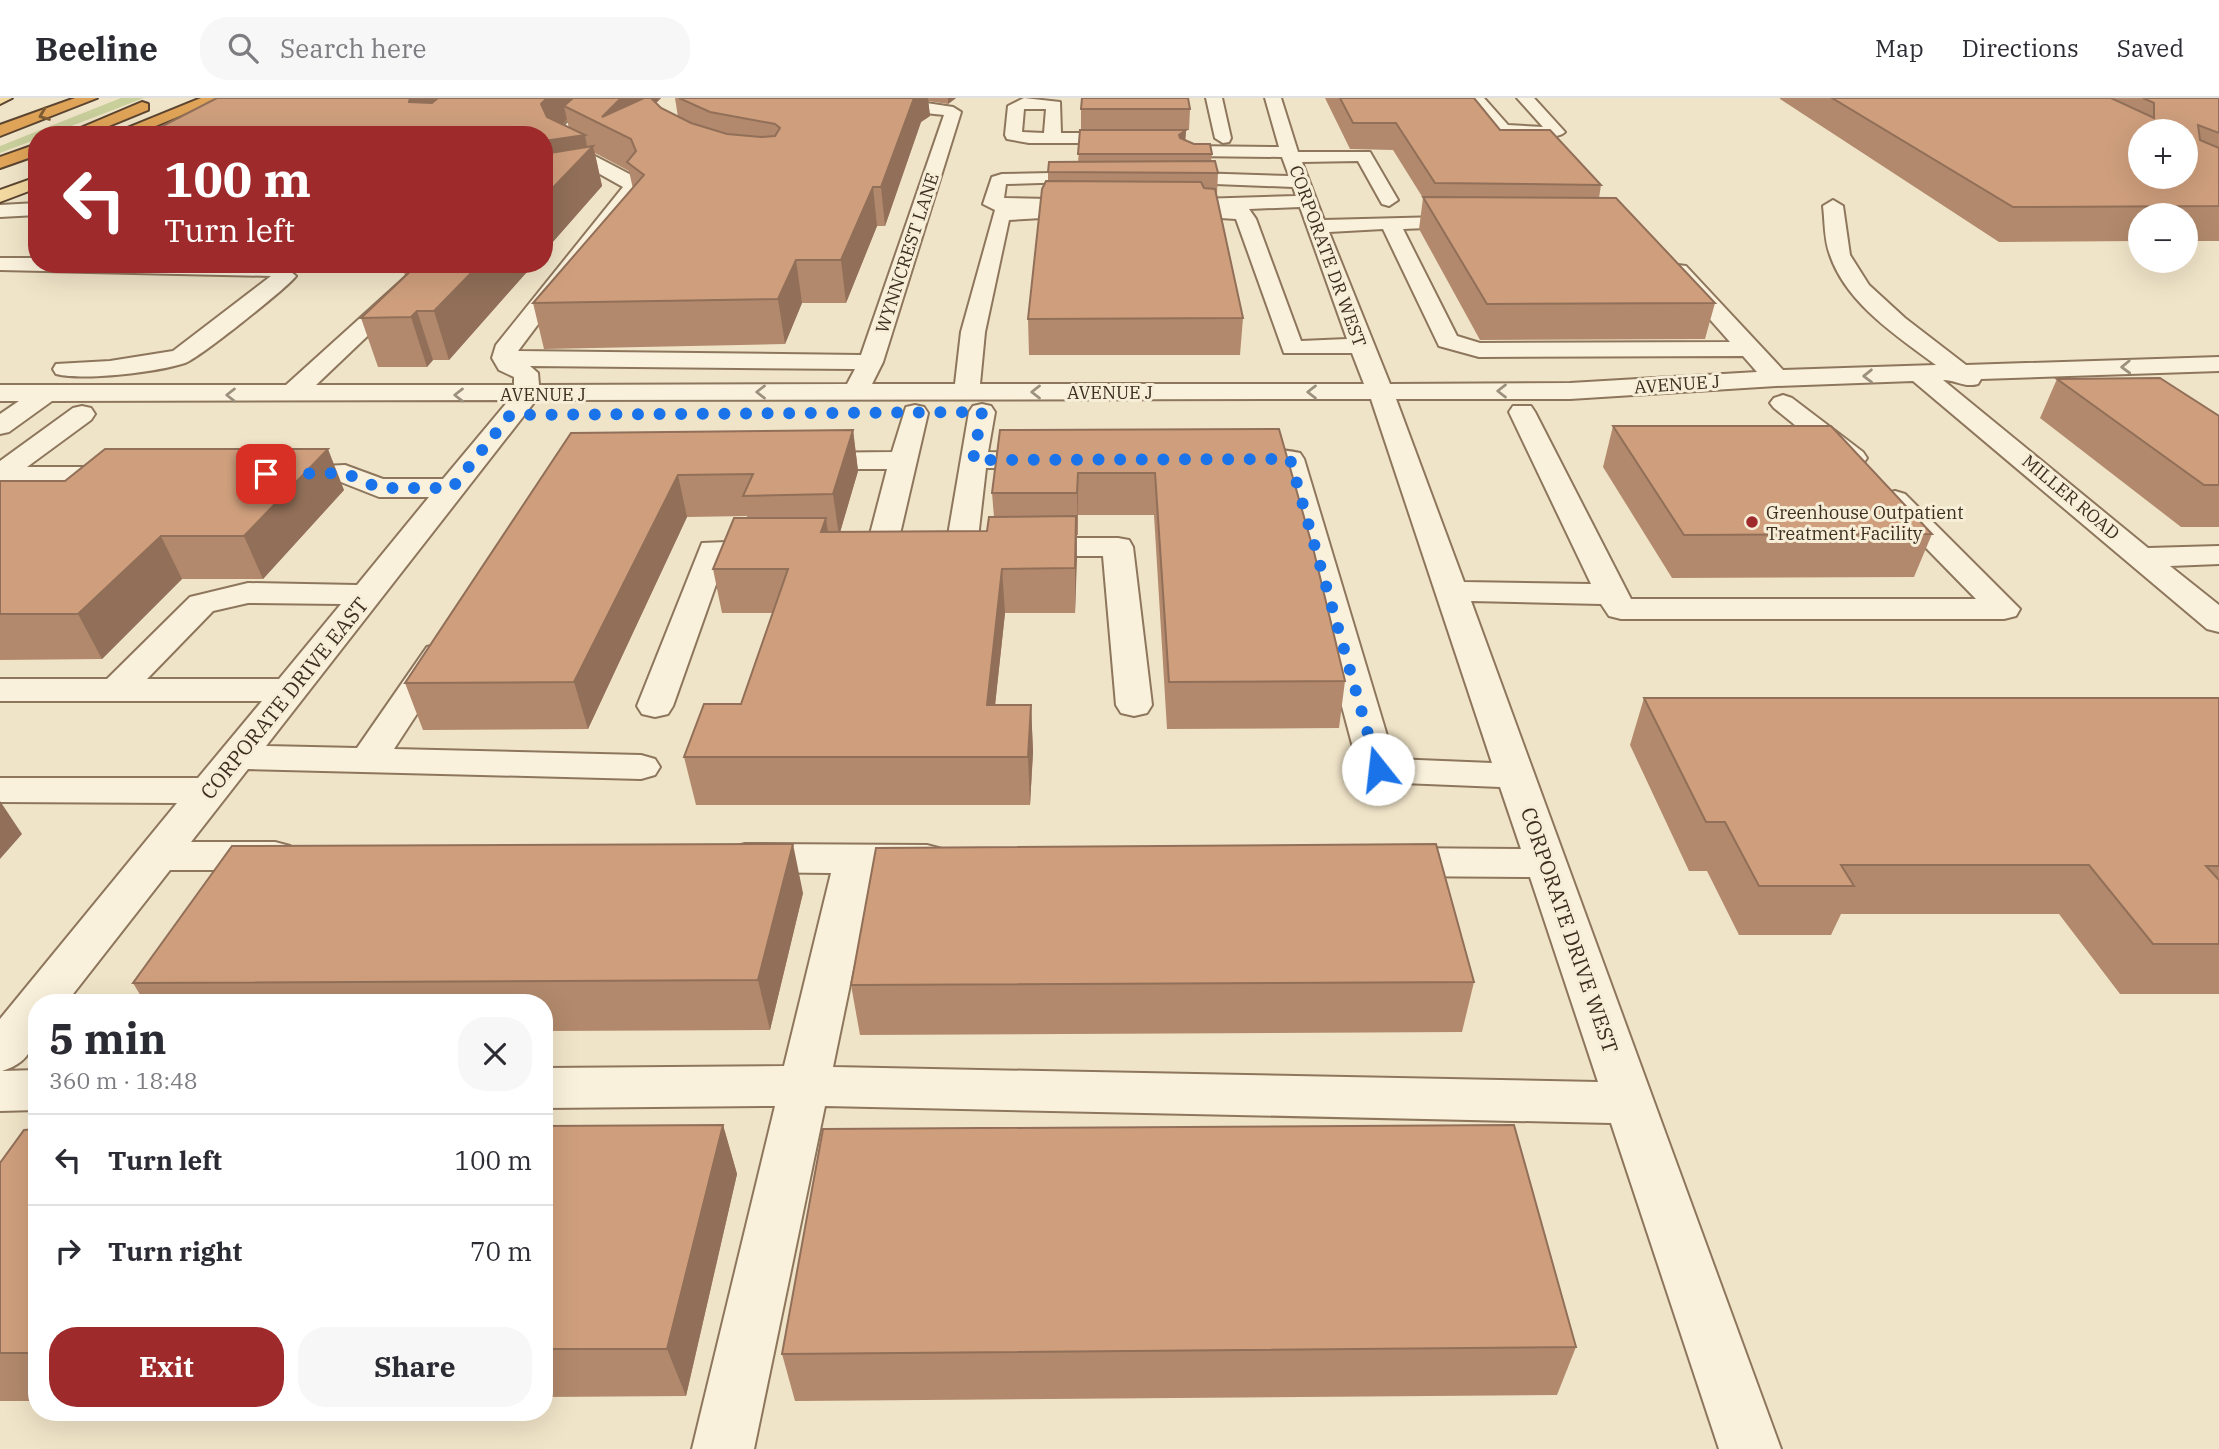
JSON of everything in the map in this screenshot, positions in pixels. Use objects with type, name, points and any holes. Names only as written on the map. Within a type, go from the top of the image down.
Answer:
[{"type":"highway","points":[[0,131],[89,98]]},
{"type":"highway","points":[[142,126],[215,98]]},
{"type":"highway","points":[[0,112],[24,103]]},
{"type":"highway","points":[[95,126],[153,103]]},
{"type":"highway","points":[[0,163],[28,152]]},
{"type":"highway","points":[[0,177],[28,167]]},
{"type":"main road","points":[[180,126],[232,106]]},
{"type":"main road","points":[[0,196],[28,185]]},
{"type":"street","points":[[519,405],[526,373],[508,365],[504,358],[508,345],[632,187],[631,182],[578,156],[563,146],[559,139],[600,98]]},
{"type":"street","name":"WYNNCREST LANE","points":[[832,98],[882,101],[953,112],[871,362],[855,392]]},
{"type":"street","points":[[1214,98],[1223,138]]},
{"type":"street","name":"CORPORATE DR WEST","points":[[1273,98],[1288,149],[1312,205],[1361,346],[1385,402]]},
{"type":"street","points":[[1476,98],[1502,128],[1517,132],[1557,132],[1525,98]]},
{"type":"street","points":[[1184,138],[1223,138],[1288,149],[1364,156],[1389,200]]},
{"type":"street","points":[[1003,157],[999,169],[1051,170],[1057,167],[1055,144],[1142,144]]},
{"type":"street","points":[[1167,151],[1288,149]]},
{"type":"street","points":[[553,156],[578,156]]},
{"type":"street","points":[[593,179],[616,176]]},
{"type":"street","points":[[921,547],[973,460],[973,332],[1001,214],[1110,210],[993,204],[998,181],[1002,178],[1115,177]]},
{"type":"street","points":[[1141,177],[1234,177],[1312,205],[1391,225],[1409,220],[1488,214],[1417,209],[1389,200],[1362,200]]},
{"type":"street","points":[[1248,182],[1250,210],[1292,348],[1361,346]]},
{"type":"street","points":[[1151,210],[1242,213],[1312,205]]},
{"type":"street","points":[[1833,206],[1840,255],[1850,274],[1954,384]]},
{"type":"street","points":[[0,211],[28,209]]},
{"type":"street","points":[[1391,225],[1447,341],[1479,350],[1749,349]]},
{"type":"street","points":[[558,249],[585,249]]},
{"type":"street","points":[[1522,411],[1621,609],[2004,609],[1854,460],[1779,391],[1749,349],[1667,260]]},
{"type":"street","points":[[0,264],[28,264]]},
{"type":"street","points":[[4,412],[43,381],[180,357],[285,276],[280,273]]},
{"type":"street","points":[[290,395],[423,273]]},
{"type":"street","points":[[504,358],[871,362]]},
{"type":"street","name":"AVENUE J","points":[[1385,402],[1522,411],[1779,391],[1954,384],[2219,364]]},
{"type":"street","name":"AVENUE J","points":[[4,412],[82,414],[519,405],[855,392],[975,402],[1385,402],[1570,391],[1779,391],[1920,374]]},
{"type":"street","name":"MILLER ROAD","points":[[1920,374],[1954,384],[2143,557],[2219,622]]},
{"type":"street","name":"AVENUE J","points":[[43,381],[519,405],[915,413],[975,402]]},
{"type":"street","name":"AVENUE J","points":[[1954,384],[1990,395],[2100,392]]},
{"type":"street","name":"CORPORATE DRIVE WEST","points":[[1385,402],[1751,1449]]},
{"type":"street","name":"CORPORATE DRIVE EAST","points":[[47,994],[519,405]]},
{"type":"street","points":[[915,413],[904,460],[921,547]]},
{"type":"street","points":[[0,475],[82,414]]},
{"type":"street","points":[[1208,459],[1290,459],[1378,769],[1516,776]]},
{"type":"street","points":[[769,461],[904,460]]},
{"type":"street","points":[[973,460],[1083,460]]},
{"type":"street","points":[[262,474],[345,473],[379,488],[452,488]]},
{"type":"street","points":[[0,475],[152,475]]},
{"type":"street","points":[[655,706],[713,551],[921,547],[1118,547],[1134,705]]},
{"type":"street","points":[[2143,557],[2219,555]]},
{"type":"street","points":[[1452,591],[1612,594]]},
{"type":"street","points":[[115,691],[202,604],[248,593],[366,595]]},
{"type":"street","points":[[368,760],[460,623]]},
{"type":"street","points":[[0,690],[288,690]]},
{"type":"street","points":[[236,757],[640,766]]},
{"type":"street","points":[[0,790],[209,791]]},
{"type":"street","points":[[158,856],[311,856]]},
{"type":"street","points":[[702,858],[966,859]]},
{"type":"street","points":[[723,1449],[855,859]]},
{"type":"street","points":[[1353,862],[1546,863]]},
{"type":"street","name":"CORPORATE DRIVE EAST","points":[[0,1053],[28,1018]]},
{"type":"street","points":[[553,1087],[804,1086],[1630,1103]]},
{"type":"street","points":[[0,1091],[28,1090]]},
{"type":"green space","points":[[121,98],[144,98],[71,126],[50,126]]},
{"type":"green space","points":[[28,135],[28,142],[0,153],[0,146]]},
{"type":"building","points":[[217,98],[410,98],[409,102],[432,103],[438,98],[547,98],[541,104],[547,117],[585,135],[553,140],[553,126],[163,126]]},
{"type":"building","points":[[573,98],[621,98],[602,117],[644,98],[651,98],[661,108],[691,123],[727,134],[761,137],[775,136],[780,128],[775,124],[710,112],[679,98],[914,98],[881,187],[873,187],[841,260],[796,260],[778,299],[533,303],[644,175],[627,162],[636,151],[631,139],[564,106]]},
{"type":"building","points":[[1082,98],[1188,98],[1190,109],[1081,109]]},
{"type":"building","points":[[1340,98],[1474,98],[1500,130],[1550,130],[1601,185],[1435,183],[1396,123],[1353,123]]},
{"type":"building","points":[[1832,98],[2111,98],[2154,118],[2154,103],[2143,98],[2219,98],[2219,133],[2198,125],[2200,140],[2219,148],[2219,206],[2198,206],[2198,203],[2128,203],[2128,206],[2013,207]]},
{"type":"building","points":[[1080,130],[1186,130],[1179,135],[1180,138],[1194,144],[1210,144],[1212,154],[1078,154]]},
{"type":"building","points":[[593,146],[553,188],[553,153]]},
{"type":"building","points":[[1215,161],[1218,173],[1048,172],[1049,162]]},
{"type":"building","points":[[1046,181],[1201,182],[1204,188],[1215,189],[1243,318],[1028,319],[1042,189]]},
{"type":"building","points":[[1423,197],[1616,198],[1715,303],[1487,304]]},
{"type":"building","points":[[408,273],[471,273],[434,311],[417,311],[411,317],[361,318]]},
{"type":"building","points":[[2160,378],[2219,416],[2219,485],[2204,485],[2057,379]]},
{"type":"building","points":[[1613,426],[1831,426],[1932,534],[1684,535]]},
{"type":"building","points":[[1279,429],[1314,552],[1345,681],[1169,682],[1155,473],[1078,473],[1077,493],[992,493],[1000,430]]},
{"type":"building","points":[[853,430],[833,494],[743,496],[753,474],[678,475],[574,682],[405,683],[571,433]]},
{"type":"building","points":[[105,449],[328,449],[244,536],[161,536],[78,614],[0,614],[0,481],[65,481]]},
{"type":"building","points":[[1076,516],[1075,568],[1002,569],[987,705],[1031,705],[1028,757],[684,757],[704,704],[741,704],[788,569],[713,569],[734,518],[826,518],[821,532],[987,531],[989,517]]},
{"type":"building","points":[[1644,698],[2219,698],[2219,866],[2206,866],[2219,880],[2219,944],[2153,944],[2089,865],[1841,865],[1854,886],[1759,886],[1725,822],[1706,822]]},
{"type":"building","points":[[793,844],[758,980],[133,983],[232,846]]},
{"type":"building","points":[[1436,844],[1474,982],[851,985],[876,848]]},
{"type":"building","points":[[723,1125],[667,1349],[553,1349],[553,1126]]},
{"type":"building","points":[[1514,1125],[1576,1347],[782,1354],[823,1129]]},
{"type":"building","points":[[24,1130],[28,1130],[28,1353],[0,1353],[0,1163]]},
{"type":"place","name":"Greenhouse Outpatient Treatment Facility","points":[[1752,522]]},
{"type":"route","points":[[266,474],[345,473],[379,488],[452,488],[510,415],[982,412],[973,460],[1290,459],[1378,769]]}]
